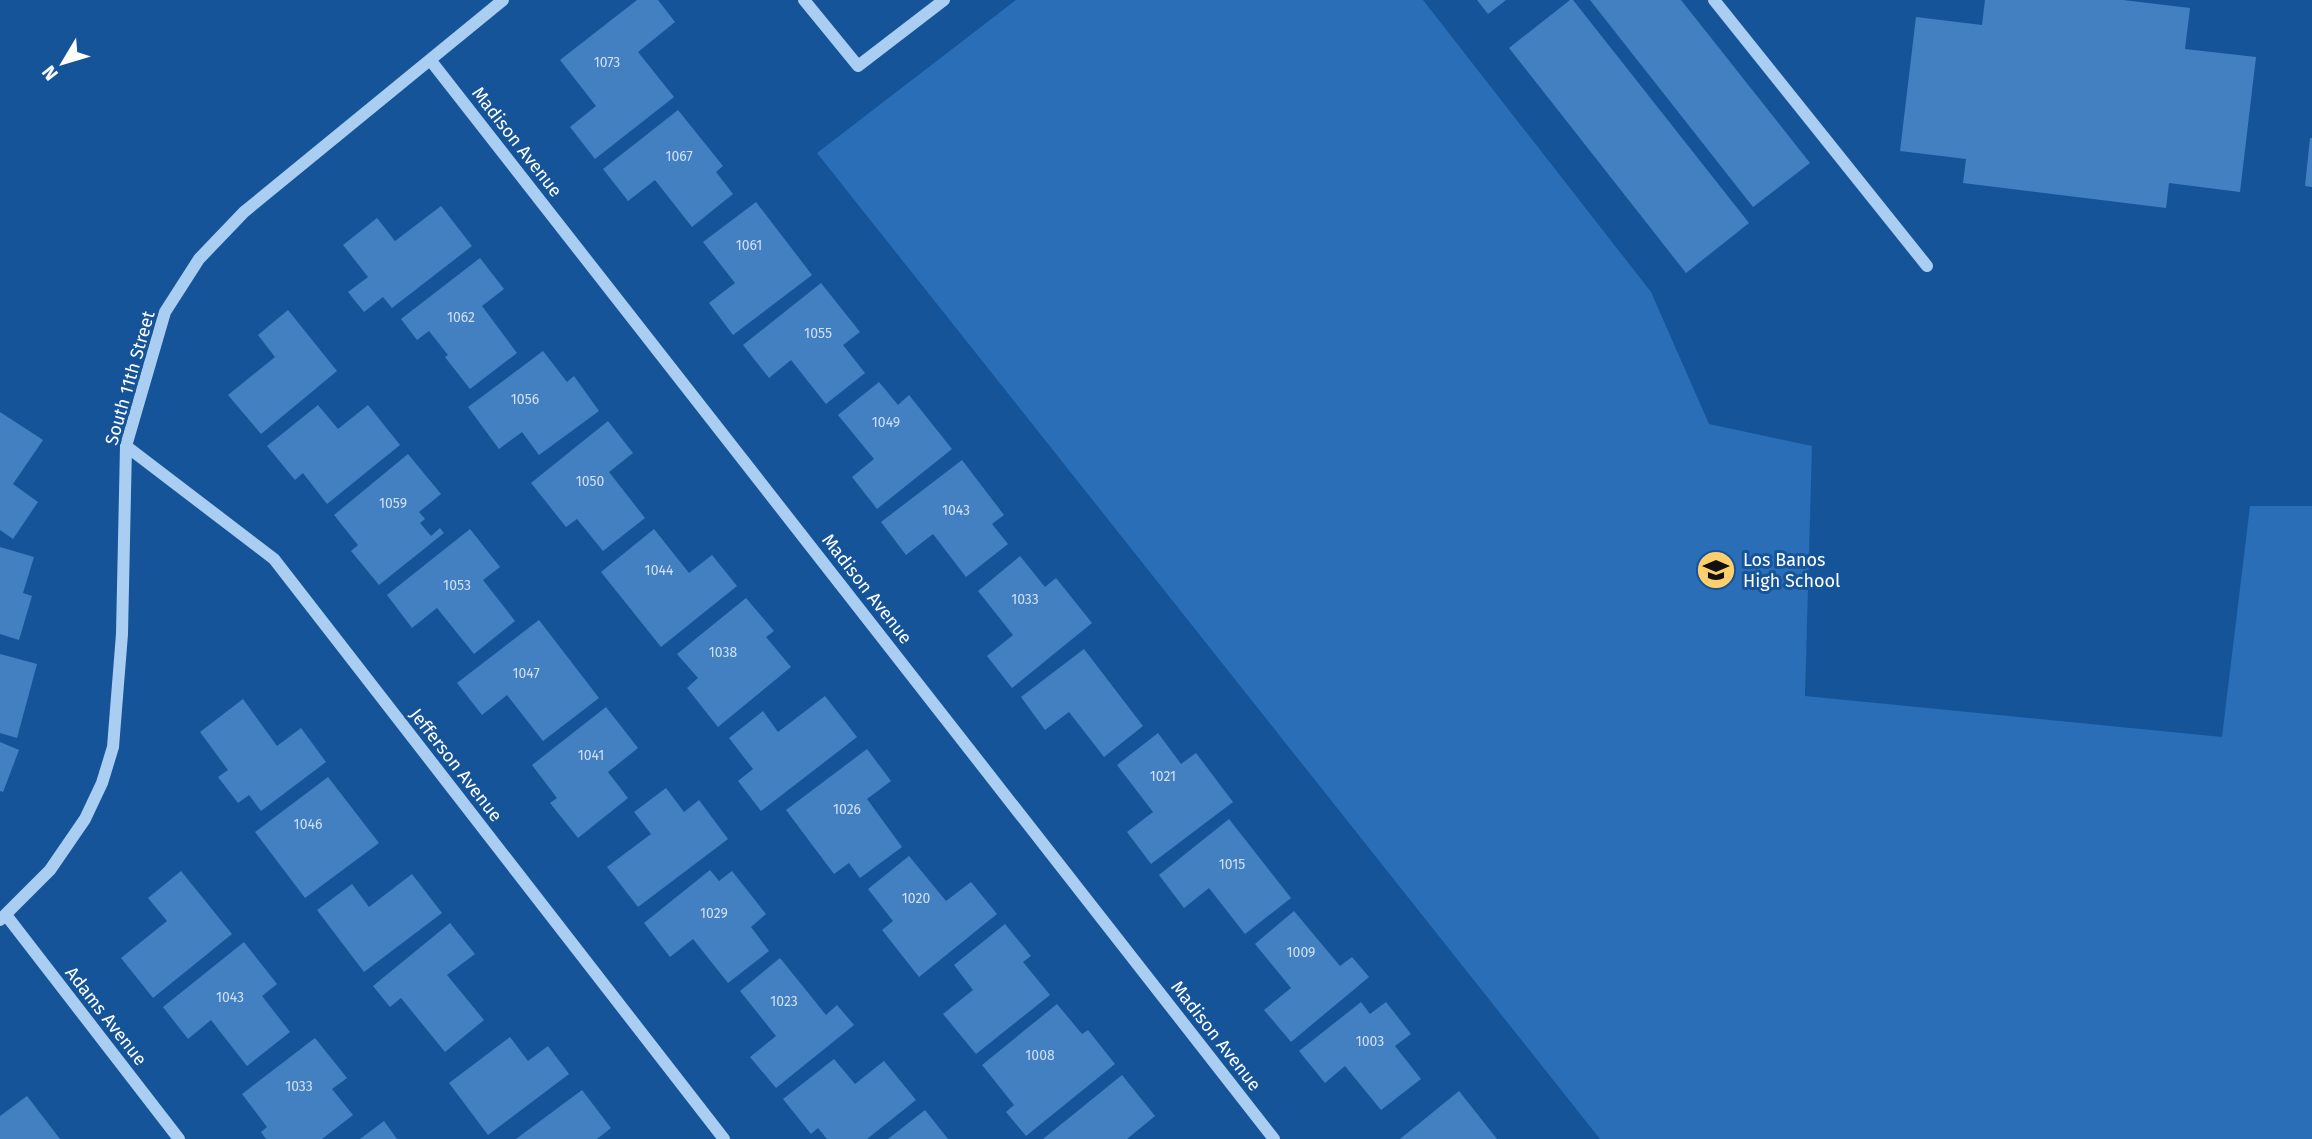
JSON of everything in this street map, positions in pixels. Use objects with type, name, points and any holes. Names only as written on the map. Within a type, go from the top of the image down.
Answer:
[{"type":"street","name":"South 11th Street","points":[[3,918],[50,870],[85,819],[102,783],[113,747],[122,634],[126,446],[165,312],[200,259],[244,212],[503,0]]},
{"type":"street","points":[[804,0],[858,66],[944,0]]},
{"type":"street","points":[[1714,0],[1927,266]]},
{"type":"street","name":"Madison Avenue","points":[[431,61],[1274,1139]]},
{"type":"street","name":"Jefferson Avenue","points":[[126,446],[274,559],[724,1139]]},
{"type":"street","name":"Adams Avenue","points":[[3,918],[179,1139]]},
{"type":"shaded area","name":"Los Banos High School","points":[[1016,0],[1423,0],[1651,292],[1709,424],[1812,446],[1805,696],[2222,737],[2250,506],[2312,506],[2312,1139],[1600,1139],[817,153]]},
{"type":"building","points":[[637,0],[658,0],[675,22],[638,52],[674,97],[595,159],[570,127],[596,106],[560,60]]},
{"type":"building","points":[[1477,0],[1506,0],[1488,14]]},
{"type":"building","points":[[1573,0],[1749,223],[1686,273],[1509,48]]},
{"type":"building","points":[[1590,0],[1681,0],[1810,163],[1753,207]]},
{"type":"building","points":[[1985,0],[2123,0],[2190,8],[2185,49],[2256,57],[2240,192],[2169,183],[2166,208],[1963,183],[1966,159],[1900,151],[1916,17],[1982,25]]},
{"type":"building","points":[[678,110],[723,166],[716,172],[733,194],[692,227],[655,180],[628,201],[603,169]]},
{"type":"building","points":[[2312,138],[2312,187],[2305,186]]},
{"type":"building","points":[[756,202],[812,275],[733,335],[709,303],[735,283],[703,242]]},
{"type":"building","points":[[441,206],[472,246],[392,308],[383,297],[364,312],[348,292],[368,277],[343,245],[377,218],[395,241]]},
{"type":"building","points":[[480,258],[504,289],[482,306],[517,353],[470,389],[429,331],[417,340],[401,319]]},
{"type":"building","points":[[821,283],[860,332],[843,345],[865,373],[826,404],[791,360],[769,378],[743,345]]},
{"type":"building","points":[[288,310],[337,371],[261,434],[228,395],[275,357],[258,335]]},
{"type":"building","points":[[543,351],[567,382],[574,376],[599,411],[539,455],[522,432],[499,449],[468,407]]},
{"type":"building","points":[[879,382],[898,405],[909,395],[952,449],[877,509],[852,477],[874,459],[838,415]]},
{"type":"building","points":[[318,405],[338,429],[368,405],[400,445],[327,504],[303,473],[295,480],[267,446]]},
{"type":"building","points":[[0,412],[43,440],[13,484],[38,502],[13,539],[0,530]]},
{"type":"building","points":[[608,421],[633,453],[609,472],[645,518],[603,551],[577,519],[566,527],[531,483]]},
{"type":"building","points":[[408,454],[441,494],[419,512],[425,519],[420,523],[431,536],[440,528],[444,533],[379,585],[351,551],[358,545],[334,515]]},
{"type":"building","points":[[962,460],[1004,515],[992,524],[1008,544],[966,577],[933,534],[906,555],[881,522]]},
{"type":"building","points":[[470,529],[500,567],[483,580],[515,621],[474,654],[437,608],[412,628],[387,595]]},
{"type":"building","points":[[654,529],[689,573],[712,555],[737,586],[661,647],[601,572]]},
{"type":"building","points":[[0,547],[34,557],[23,593],[32,596],[19,640],[0,634]]},
{"type":"building","points":[[1020,556],[1045,587],[1056,578],[1092,623],[1012,688],[987,656],[1013,635],[978,591]]},
{"type":"building","points":[[746,598],[774,631],[766,637],[791,667],[718,727],[687,688],[698,678],[677,654]]},
{"type":"building","points":[[539,620],[599,698],[543,741],[507,695],[482,715],[457,683]]},
{"type":"building","points":[[1084,649],[1143,726],[1104,757],[1069,712],[1045,730],[1021,697]]},
{"type":"building","points":[[0,654],[37,664],[17,738],[0,733]]},
{"type":"building","points":[[825,696],[857,737],[761,811],[738,781],[753,769],[729,738],[763,711],[778,732]]},
{"type":"building","points":[[243,699],[277,746],[301,728],[326,762],[261,811],[249,795],[238,803],[218,777],[228,770],[200,732]]},
{"type":"building","points":[[606,707],[638,748],[608,772],[628,798],[578,838],[550,803],[557,798],[532,765]]},
{"type":"building","points":[[1158,733],[1181,764],[1196,753],[1233,802],[1151,864],[1127,832],[1153,812],[1117,765]]},
{"type":"building","points":[[0,742],[19,750],[3,792],[0,791]]},
{"type":"building","points":[[867,749],[891,781],[867,799],[902,847],[860,878],[849,863],[834,874],[786,810]]},
{"type":"building","points":[[328,777],[379,843],[305,898],[255,832]]},
{"type":"building","points":[[666,788],[684,812],[699,800],[728,839],[638,907],[607,867],[651,834],[634,812]]},
{"type":"building","points":[[1229,819],[1291,898],[1245,934],[1209,888],[1184,908],[1159,875]]},
{"type":"building","points":[[909,856],[946,901],[971,882],[997,914],[919,977],[882,930],[893,921],[868,889]]},
{"type":"building","points":[[710,870],[719,881],[732,871],[766,914],[751,927],[769,951],[728,983],[693,939],[670,957],[644,923]]},
{"type":"building","points":[[181,871],[232,934],[153,998],[121,958],[167,921],[148,898]]},
{"type":"building","points":[[412,874],[442,913],[364,972],[317,910],[352,884],[369,907]]},
{"type":"building","points":[[1294,911],[1340,966],[1352,957],[1369,977],[1291,1042],[1264,1010],[1291,988],[1255,944]]},
{"type":"building","points":[[450,923],[475,954],[447,975],[484,1020],[445,1052],[401,998],[390,1007],[373,986]]},
{"type":"building","points":[[1005,924],[1031,956],[1023,962],[1050,995],[976,1054],[943,1014],[973,990],[954,965]]},
{"type":"building","points":[[244,942],[277,984],[262,996],[290,1032],[247,1066],[211,1020],[188,1039],[163,1007]]},
{"type":"building","points":[[780,958],[826,1015],[837,1005],[854,1025],[776,1088],[750,1057],[776,1036],[740,991]]},
{"type":"building","points":[[1361,1002],[1370,1014],[1386,1002],[1411,1034],[1395,1046],[1421,1079],[1381,1110],[1345,1066],[1325,1083],[1299,1051]]},
{"type":"building","points":[[1057,1004],[1082,1034],[1088,1030],[1115,1064],[1026,1136],[1006,1112],[1014,1105],[982,1065]]},
{"type":"building","points":[[510,1037],[528,1061],[548,1046],[569,1074],[488,1135],[449,1083]]},
{"type":"building","points":[[315,1038],[347,1078],[332,1089],[353,1115],[322,1139],[266,1139],[261,1132],[267,1127],[242,1094]]},
{"type":"building","points":[[834,1059],[855,1084],[884,1061],[916,1100],[867,1139],[827,1139],[818,1128],[811,1134],[783,1099]]},
{"type":"building","points":[[1122,1075],[1155,1116],[1127,1139],[1043,1139]]},
{"type":"building","points":[[582,1090],[611,1128],[597,1139],[516,1139]]},
{"type":"building","points":[[1459,1091],[1497,1139],[1400,1139]]},
{"type":"building","points":[[27,1096],[60,1139],[0,1139],[0,1116]]},
{"type":"building","points":[[925,1110],[948,1139],[888,1139]]},
{"type":"building","points":[[384,1121],[397,1139],[360,1139]]},
{"type":"place","name":"Los Banos High School","points":[[1716,570]]}]
